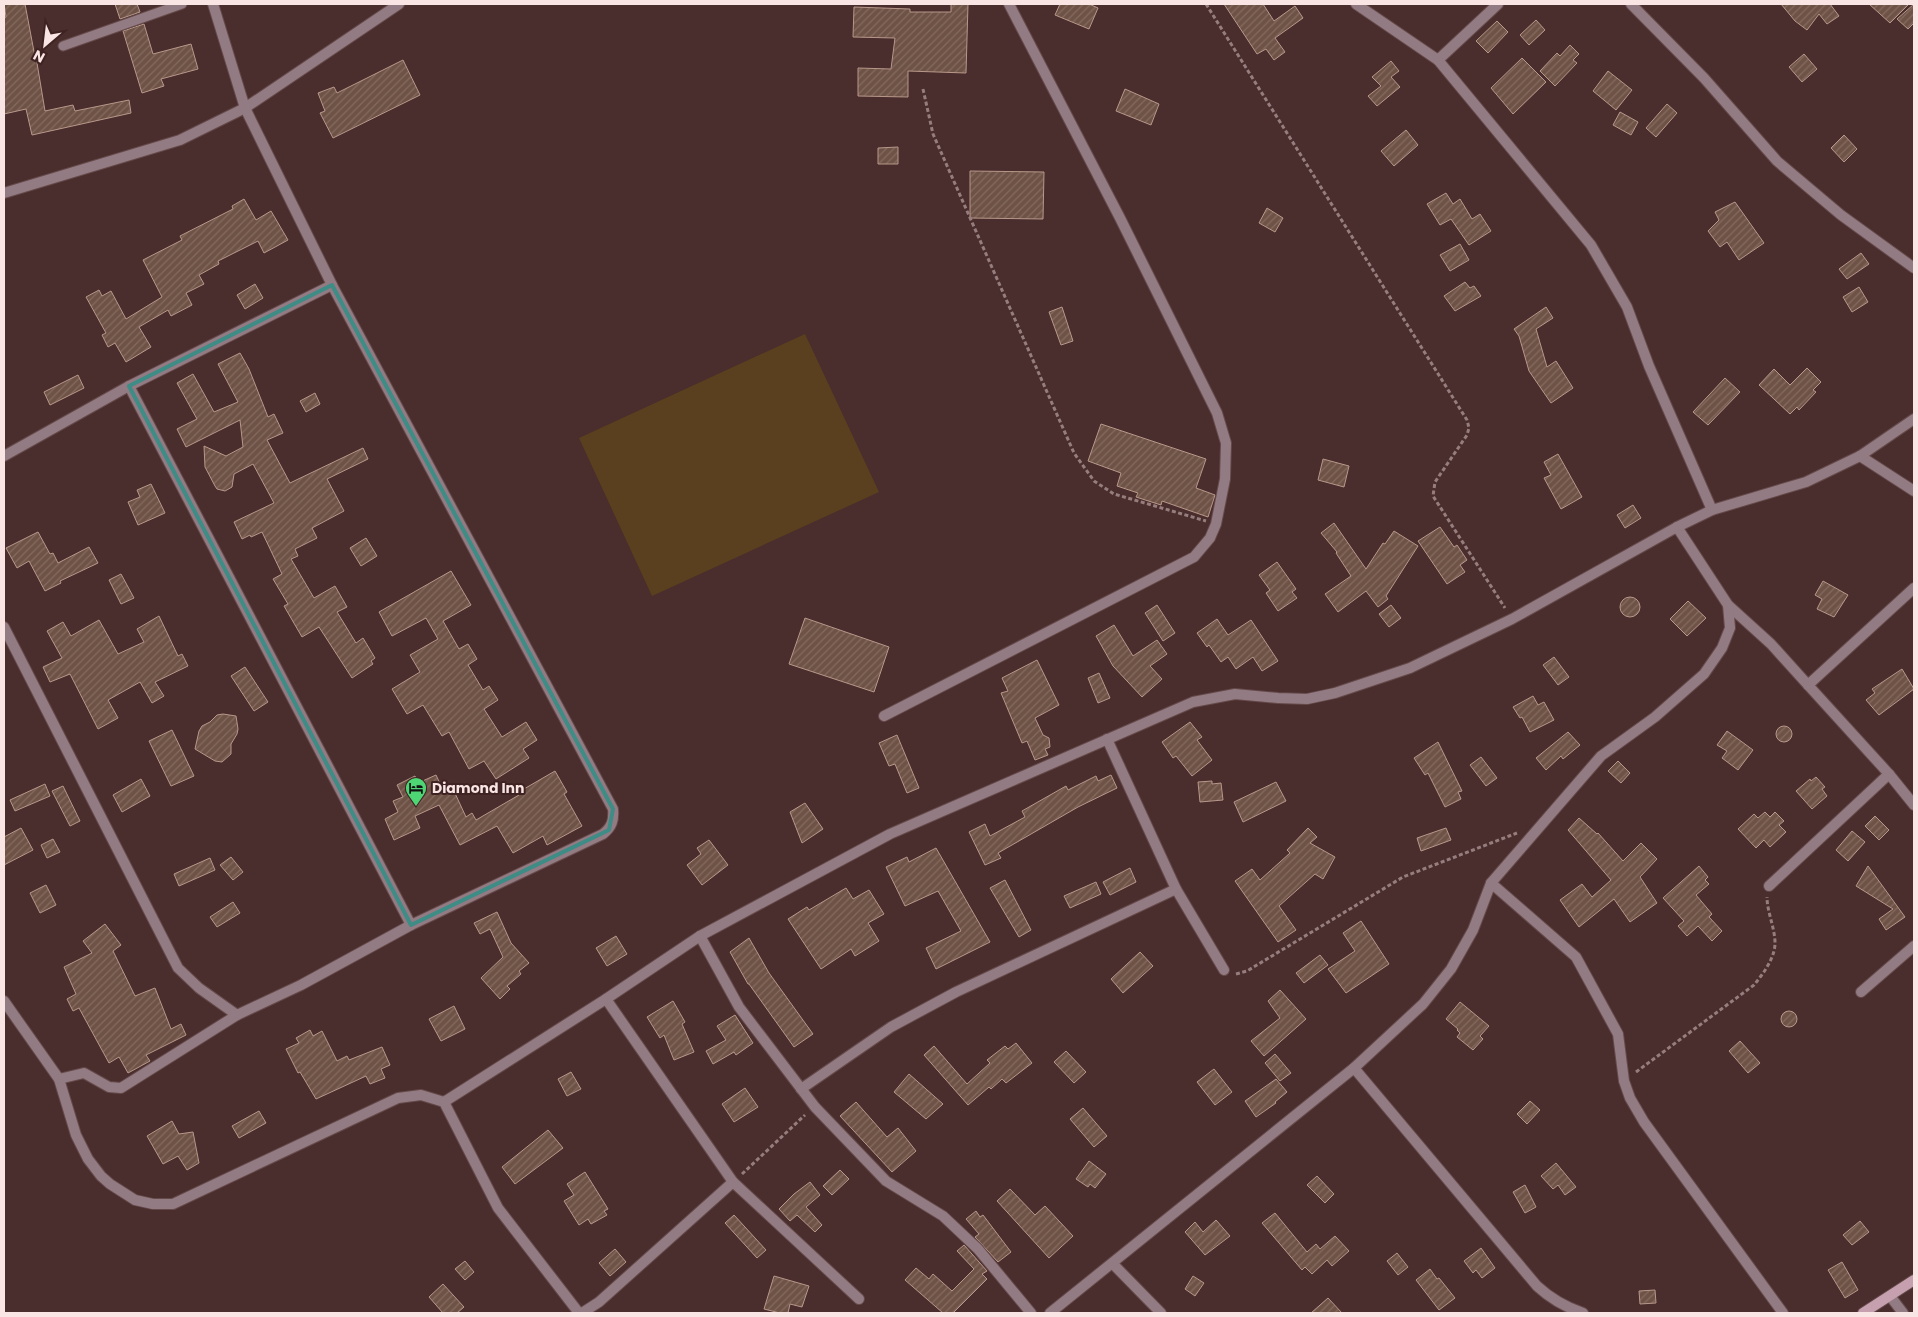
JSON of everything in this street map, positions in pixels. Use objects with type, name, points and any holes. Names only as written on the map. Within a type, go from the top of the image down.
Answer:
[{"type":"street","points":[[59,1079],[84,1073],[109,1087],[121,1088],[238,1015],[301,985],[412,925],[603,834],[608,830],[614,817],[613,809],[332,285],[245,108],[213,4]]},
{"type":"street","points":[[4,193],[180,140],[245,108],[399,4]]},
{"type":"street","points":[[884,716],[1194,557],[1210,538],[1216,524],[1225,479],[1226,443],[1217,413],[1120,218],[1009,4]]},
{"type":"street","points":[[1356,4],[1438,60],[1591,245],[1627,307],[1649,366],[1712,510]]},
{"type":"street","points":[[1438,60],[1498,4]]},
{"type":"street","points":[[1631,4],[1704,78],[1777,161],[1841,215],[1914,268]]},
{"type":"street","points":[[4,456],[129,386],[332,285]]},
{"type":"street","points":[[129,386],[412,925]]},
{"type":"street","points":[[444,1102],[606,1000],[700,936],[890,834],[1193,702],[1234,694],[1307,699],[1410,668],[1512,619],[1677,527],[1712,510],[1806,482],[1860,456],[1914,418]]},
{"type":"street","points":[[1860,456],[1914,492]]},
{"type":"street","points":[[1677,527],[1728,605],[1770,644],[1808,685],[1889,774],[1914,806]]},
{"type":"street","points":[[1808,685],[1914,588]]},
{"type":"street","points":[[1050,1313],[1354,1068],[1423,1004],[1451,970],[1473,930],[1490,883],[1601,756],[1655,717],[1704,674],[1722,648],[1730,628],[1728,605]]},
{"type":"street","points":[[4,627],[178,968],[199,988],[238,1015]]},
{"type":"street","points":[[1107,739],[1176,889],[1224,970]]},
{"type":"street","points":[[1769,886],[1889,774]]},
{"type":"street","points":[[1490,883],[1576,957],[1618,1034],[1624,1081],[1630,1098],[1644,1122],[1783,1313]]},
{"type":"street","points":[[800,1089],[892,1027],[956,992],[1176,889]]},
{"type":"street","points":[[700,936],[739,1007],[815,1107],[886,1181],[943,1216],[978,1249],[1032,1313]]},
{"type":"street","points":[[1861,992],[1914,946]]},
{"type":"street","points":[[606,1000],[733,1182],[860,1299]]},
{"type":"street","points":[[4,1001],[59,1079],[76,1135],[88,1159],[101,1176],[135,1200],[153,1204],[173,1204],[398,1098],[421,1095],[444,1102],[498,1208],[581,1313],[599,1302],[733,1182]]},
{"type":"street","points":[[1354,1068],[1537,1286],[1550,1298],[1568,1308],[1583,1313]]},
{"type":"street","points":[[1113,1264],[1161,1313]]},
{"type":"street","points":[[1863,1313],[1914,1280]]},
{"type":"street","points":[[1890,1296],[1904,1313]]},
{"type":"lane","points":[[63,46],[182,4]]},
{"type":"path","points":[[1206,4],[1467,420],[1469,428],[1467,435],[1436,482],[1433,496],[1512,619]]},
{"type":"path","points":[[923,89],[933,134],[1074,453],[1094,481],[1114,494],[1216,524]]},
{"type":"path","points":[[1224,970],[1236,974],[1248,971],[1403,876],[1518,833]]},
{"type":"path","points":[[1624,1081],[1754,984],[1762,975],[1773,953],[1775,943],[1767,899],[1769,886]]},
{"type":"path","points":[[733,1182],[815,1107]]},
{"type":"highlighted area","points":[[332,285],[613,809],[609,830],[411,925],[129,386]]},
{"type":"shaded area","points":[[805,334],[879,492],[652,596],[579,438]]},
{"type":"building","points":[[4,4],[25,4],[45,111],[73,105],[75,111],[129,100],[131,113],[32,135],[26,109],[4,114],[4,18],[6,17]]},
{"type":"building","points":[[115,4],[137,4],[140,12],[120,19]]},
{"type":"building","points":[[951,4],[968,4],[966,73],[908,71],[908,97],[858,96],[858,68],[891,69],[895,38],[853,37],[854,7],[910,9],[910,12],[951,12]]},
{"type":"building","points":[[1060,4],[1089,4],[1098,8],[1089,29],[1055,15]]},
{"type":"building","points":[[1224,4],[1263,4],[1274,21],[1295,6],[1303,18],[1275,38],[1285,52],[1274,60],[1266,49],[1257,54]]},
{"type":"building","points":[[1781,4],[1830,4],[1839,16],[1827,24],[1819,14],[1807,30],[1795,21]]},
{"type":"building","points":[[1869,4],[1909,4],[1890,23]]},
{"type":"building","points":[[1914,4],[1914,23],[1908,29],[1897,19]]},
{"type":"building","points":[[1536,20],[1545,30],[1529,45],[1520,35]]},
{"type":"building","points":[[1497,21],[1508,32],[1488,53],[1476,41]]},
{"type":"building","points":[[144,24],[153,54],[191,44],[198,69],[161,79],[164,86],[142,93],[123,31]]},
{"type":"building","points":[[1570,45],[1579,54],[1573,60],[1577,63],[1555,86],[1540,71],[1557,53],[1560,56]]},
{"type":"building","points":[[1804,54],[1817,69],[1802,82],[1789,67]]},
{"type":"building","points":[[1522,58],[1546,82],[1513,114],[1491,88]]},
{"type":"building","points":[[403,60],[420,95],[333,138],[320,113],[325,111],[318,93],[334,87],[337,93]]},
{"type":"building","points":[[1391,61],[1399,71],[1391,77],[1400,87],[1377,106],[1368,96],[1381,86],[1372,77]]},
{"type":"building","points":[[1608,71],[1632,90],[1616,110],[1593,91]]},
{"type":"building","points":[[1125,89],[1159,104],[1151,125],[1116,111]]},
{"type":"building","points":[[1667,104],[1677,113],[1656,137],[1646,128]]},
{"type":"building","points":[[1620,112],[1638,122],[1631,135],[1613,125]]},
{"type":"building","points":[[1406,130],[1418,145],[1394,166],[1381,151]]},
{"type":"building","points":[[1844,135],[1857,149],[1844,162],[1831,148]]},
{"type":"building","points":[[898,147],[898,164],[878,164],[878,148]]},
{"type":"building","points":[[970,171],[1044,172],[1043,219],[970,218]]},
{"type":"building","points":[[1446,193],[1453,204],[1460,199],[1472,219],[1480,214],[1491,231],[1469,245],[1451,219],[1440,225],[1427,204]]},
{"type":"building","points":[[244,199],[256,220],[271,211],[288,240],[264,253],[258,241],[218,261],[219,264],[199,275],[204,284],[186,293],[192,305],[171,316],[168,310],[139,327],[151,347],[126,362],[115,343],[108,347],[102,335],[106,333],[86,297],[99,290],[102,296],[111,291],[126,319],[162,297],[143,260],[182,240],[180,236],[233,209],[232,206]]},
{"type":"building","points":[[1735,202],[1764,243],[1739,260],[1727,242],[1720,247],[1708,231],[1719,220],[1715,212]]},
{"type":"building","points":[[1267,208],[1283,218],[1275,232],[1259,223]]},
{"type":"building","points":[[1460,244],[1469,260],[1450,271],[1440,255]]},
{"type":"building","points":[[1861,253],[1869,264],[1847,279],[1839,269]]},
{"type":"building","points":[[1465,282],[1470,288],[1474,286],[1481,296],[1455,311],[1444,296]]},
{"type":"building","points":[[255,284],[263,298],[245,309],[237,295]]},
{"type":"building","points":[[1859,287],[1868,302],[1852,312],[1843,297]]},
{"type":"building","points":[[1062,307],[1073,341],[1061,345],[1049,312]]},
{"type":"building","points":[[1546,307],[1553,318],[1536,329],[1547,367],[1556,361],[1573,388],[1551,403],[1529,371],[1519,336],[1514,329]]},
{"type":"building","points":[[240,353],[249,369],[268,417],[274,414],[283,433],[267,440],[290,483],[363,448],[368,459],[327,479],[344,511],[312,528],[317,538],[295,549],[298,556],[291,559],[314,598],[335,586],[347,607],[337,612],[356,643],[363,638],[375,658],[371,661],[373,664],[352,678],[319,627],[302,637],[284,606],[288,604],[273,579],[282,574],[262,532],[242,539],[234,522],[274,503],[253,464],[234,474],[232,487],[225,491],[217,489],[205,467],[204,446],[226,456],[243,447],[240,420],[186,447],[177,429],[197,419],[177,383],[193,374],[214,412],[238,402],[218,364]]},
{"type":"building","points":[[1807,368],[1821,382],[1813,390],[1816,392],[1799,410],[1797,407],[1790,414],[1759,385],[1774,369],[1790,385]]},
{"type":"building","points":[[78,375],[84,388],[50,405],[44,392]]},
{"type":"building","points":[[1725,378],[1740,392],[1708,425],[1693,412]]},
{"type":"building","points":[[315,393],[320,404],[306,412],[300,401]]},
{"type":"building","points":[[1101,424],[1206,459],[1196,488],[1215,495],[1208,517],[1162,501],[1161,505],[1136,497],[1138,493],[1117,486],[1121,473],[1088,461]]},
{"type":"building","points":[[1558,454],[1582,497],[1561,509],[1544,478],[1551,475],[1544,462]]},
{"type":"building","points":[[1323,459],[1349,466],[1344,487],[1318,480]]},
{"type":"building","points":[[151,484],[165,513],[138,525],[128,502],[140,497],[137,490]]},
{"type":"building","points":[[1633,505],[1641,518],[1625,528],[1617,515]]},
{"type":"building","points":[[1334,523],[1366,569],[1383,543],[1385,544],[1394,531],[1418,546],[1386,596],[1388,599],[1378,607],[1366,591],[1338,612],[1325,594],[1351,576],[1337,552],[1321,533]]},
{"type":"building","points":[[1440,527],[1454,547],[1457,545],[1467,560],[1460,565],[1465,572],[1447,584],[1418,541]]},
{"type":"building","points":[[38,532],[50,554],[53,553],[58,563],[89,547],[98,563],[60,581],[61,583],[45,591],[29,561],[17,568],[6,548]]},
{"type":"building","points":[[366,538],[377,556],[361,566],[350,548]]},
{"type":"building","points":[[1277,562],[1296,589],[1292,592],[1297,598],[1278,611],[1266,593],[1270,590],[1259,575]]},
{"type":"building","points":[[451,571],[471,605],[443,621],[459,649],[468,644],[477,659],[468,665],[483,690],[489,686],[498,700],[484,709],[502,737],[526,722],[537,740],[523,749],[529,758],[496,779],[484,761],[469,769],[449,732],[442,736],[423,705],[407,714],[392,689],[420,672],[410,655],[438,639],[426,618],[392,636],[379,612]]},
{"type":"building","points":[[121,574],[134,598],[121,604],[109,580]]},
{"type":"building","points":[[1823,581],[1848,595],[1834,617],[1817,609],[1822,599],[1815,595]]},
{"type":"building","points":[[1630,597],[1637,600],[1640,607],[1637,614],[1630,617],[1623,614],[1620,607],[1623,600]]},
{"type":"building","points":[[1688,601],[1706,618],[1687,636],[1670,619]]},
{"type":"building","points":[[1157,605],[1175,633],[1163,641],[1145,613]]},
{"type":"building","points":[[1391,605],[1401,618],[1389,627],[1379,614]]},
{"type":"building","points":[[159,616],[178,656],[182,654],[188,666],[155,682],[164,696],[152,703],[140,682],[108,700],[118,718],[98,729],[70,674],[50,682],[43,667],[62,658],[47,631],[63,622],[71,636],[99,620],[118,654],[144,642],[137,629]]},
{"type":"building","points":[[805,618],[889,647],[874,692],[789,664]]},
{"type":"building","points":[[1217,619],[1228,635],[1251,620],[1278,661],[1262,671],[1253,657],[1236,669],[1228,657],[1221,662],[1209,645],[1207,647],[1197,633]]},
{"type":"building","points":[[1114,625],[1133,656],[1157,640],[1167,654],[1150,666],[1162,679],[1142,697],[1113,666],[1096,636]]},
{"type":"building","points":[[1554,657],[1569,677],[1558,685],[1543,665]]},
{"type":"building","points":[[1037,660],[1059,705],[1035,718],[1043,735],[1049,738],[1050,747],[1045,749],[1048,755],[1035,760],[1027,741],[1022,743],[1001,693],[1008,691],[1002,678]]},
{"type":"building","points":[[245,667],[268,702],[254,711],[231,676]]},
{"type":"building","points":[[1902,669],[1914,689],[1879,715],[1866,700],[1875,693],[1872,689]]},
{"type":"building","points":[[1099,673],[1110,698],[1098,703],[1088,678]]},
{"type":"building","points":[[1533,696],[1538,705],[1544,702],[1554,720],[1530,732],[1522,717],[1520,718],[1513,707]]},
{"type":"building","points":[[217,715],[236,716],[238,729],[231,744],[231,754],[222,762],[215,761],[195,749],[202,726],[210,722]]},
{"type":"building","points":[[1190,722],[1202,737],[1197,740],[1212,760],[1192,776],[1176,756],[1173,758],[1162,742]]},
{"type":"building","points":[[1784,726],[1790,728],[1792,734],[1790,740],[1784,742],[1778,740],[1776,734],[1778,728]]},
{"type":"building","points":[[172,730],[194,776],[171,786],[149,741]]},
{"type":"building","points":[[1727,731],[1753,750],[1738,770],[1722,758],[1727,751],[1717,745]]},
{"type":"building","points":[[1568,732],[1580,745],[1563,759],[1561,756],[1546,770],[1536,758]]},
{"type":"building","points":[[897,735],[919,788],[907,793],[895,764],[889,766],[879,743]]},
{"type":"building","points":[[1438,742],[1462,791],[1458,792],[1461,799],[1445,807],[1428,773],[1425,775],[1414,758]]},
{"type":"building","points":[[1481,757],[1497,778],[1486,786],[1470,765]]},
{"type":"building","points":[[1618,761],[1630,773],[1621,783],[1608,771]]},
{"type":"building","points":[[555,771],[567,792],[564,794],[582,826],[547,845],[543,836],[513,853],[497,826],[460,845],[439,805],[415,816],[420,828],[394,840],[385,819],[398,812],[393,801],[403,797],[397,785],[415,776],[418,783],[436,775],[444,792],[453,789],[466,817],[472,813],[476,820]]},
{"type":"building","points":[[1111,775],[1117,788],[1078,807],[998,853],[1001,858],[985,865],[969,832],[985,824],[990,836],[1025,817],[1022,811],[1066,786],[1068,790],[1096,776],[1098,781]]},
{"type":"building","points":[[1816,777],[1825,787],[1822,789],[1827,796],[1812,809],[1796,791],[1810,779],[1811,781]]},
{"type":"building","points":[[141,779],[150,796],[122,812],[113,795]]},
{"type":"building","points":[[1212,781],[1212,784],[1221,783],[1223,800],[1200,802],[1198,782]]},
{"type":"building","points":[[1276,782],[1286,801],[1243,822],[1234,802]]},
{"type":"building","points":[[45,784],[50,796],[15,811],[10,800]]},
{"type":"building","points":[[63,786],[80,821],[70,826],[52,791]]},
{"type":"building","points":[[805,803],[823,829],[802,843],[790,812]]},
{"type":"building","points":[[1765,812],[1770,817],[1775,812],[1784,821],[1779,825],[1786,832],[1770,847],[1764,840],[1756,848],[1738,829],[1754,814],[1758,818]]},
{"type":"building","points":[[1875,816],[1889,830],[1879,840],[1865,826]]},
{"type":"building","points":[[1579,818],[1598,833],[1623,861],[1641,843],[1657,859],[1640,877],[1657,903],[1630,922],[1614,899],[1579,927],[1560,900],[1582,884],[1592,897],[1611,880],[1568,830]]},
{"type":"building","points":[[21,828],[33,850],[4,865],[4,837]]},
{"type":"building","points":[[1308,828],[1317,837],[1310,843],[1335,857],[1323,879],[1315,874],[1279,906],[1296,930],[1278,942],[1235,881],[1252,869],[1260,880],[1290,853],[1287,850]]},
{"type":"building","points":[[1446,828],[1451,840],[1421,851],[1417,838]]},
{"type":"building","points":[[1852,831],[1865,842],[1848,861],[1836,850]]},
{"type":"building","points":[[53,839],[60,852],[47,858],[41,845]]},
{"type":"building","points":[[709,840],[728,865],[702,885],[687,865],[701,854],[697,848]]},
{"type":"building","points":[[936,848],[990,942],[936,969],[926,948],[961,931],[938,891],[905,906],[886,867],[907,857],[909,862]]},
{"type":"building","points":[[231,857],[243,872],[233,880],[220,865]]},
{"type":"building","points":[[210,858],[215,870],[179,886],[174,874]]},
{"type":"building","points":[[1699,866],[1708,877],[1705,880],[1709,884],[1696,895],[1712,914],[1709,917],[1722,931],[1712,941],[1698,926],[1687,936],[1678,926],[1684,921],[1663,898]]},
{"type":"building","points":[[1868,866],[1905,917],[1886,930],[1879,919],[1893,909],[1856,886]]},
{"type":"building","points":[[1130,868],[1136,882],[1110,895],[1103,882]]},
{"type":"building","points":[[1005,880],[1031,930],[1019,937],[990,888]]},
{"type":"building","points":[[1096,882],[1101,894],[1070,908],[1064,896]]},
{"type":"building","points":[[46,885],[56,905],[40,913],[30,893]]},
{"type":"building","points":[[846,888],[853,899],[869,890],[884,914],[868,923],[879,941],[855,956],[851,949],[821,969],[788,919],[807,907],[809,910]]},
{"type":"building","points":[[233,902],[240,913],[217,927],[210,917]]},
{"type":"building","points":[[497,912],[511,943],[529,963],[519,971],[521,974],[507,986],[510,989],[500,999],[481,978],[503,957],[490,929],[480,934],[474,923]]},
{"type":"building","points":[[1361,921],[1389,964],[1346,993],[1328,969],[1355,951],[1343,933]]},
{"type":"building","points":[[105,924],[121,945],[113,951],[135,996],[155,988],[171,1029],[181,1024],[186,1035],[146,1055],[150,1061],[128,1073],[119,1057],[109,1063],[79,1008],[73,1011],[67,999],[76,994],[64,967],[92,953],[83,941]]},
{"type":"building","points":[[616,936],[627,954],[607,966],[596,948]]},
{"type":"building","points":[[749,938],[769,973],[813,1034],[794,1047],[748,984],[730,952]]},
{"type":"building","points":[[1140,952],[1153,966],[1123,993],[1111,979]]},
{"type":"building","points":[[1320,955],[1328,965],[1304,983],[1296,973]]},
{"type":"building","points":[[1280,990],[1306,1019],[1264,1056],[1251,1041],[1280,1018],[1268,1001]]},
{"type":"building","points":[[673,1001],[685,1022],[682,1024],[694,1052],[674,1060],[664,1035],[660,1038],[647,1017]]},
{"type":"building","points":[[1460,1002],[1489,1026],[1480,1036],[1483,1039],[1473,1050],[1457,1037],[1460,1033],[1458,1029],[1446,1019]]},
{"type":"building","points":[[454,1006],[465,1029],[441,1041],[429,1019]]},
{"type":"building","points":[[1789,1011],[1797,1019],[1789,1027],[1781,1019]]},
{"type":"building","points":[[735,1015],[753,1043],[736,1055],[734,1052],[713,1064],[706,1051],[726,1040],[717,1026]]},
{"type":"building","points":[[310,1030],[313,1036],[322,1031],[337,1061],[347,1056],[349,1060],[382,1047],[390,1065],[381,1069],[385,1078],[370,1084],[366,1076],[316,1099],[300,1072],[298,1073],[286,1049],[299,1043],[296,1038]]},
{"type":"building","points":[[1740,1041],[1760,1063],[1748,1073],[1729,1051]]},
{"type":"building","points":[[1016,1043],[1032,1063],[1006,1083],[1002,1079],[991,1089],[989,1087],[968,1105],[924,1055],[934,1046],[967,1084],[990,1063],[987,1060],[1005,1046],[1008,1049]]},
{"type":"building","points":[[1066,1051],[1086,1072],[1074,1083],[1054,1062]]},
{"type":"building","points":[[1275,1054],[1291,1073],[1280,1081],[1265,1063]]},
{"type":"building","points":[[1214,1069],[1232,1092],[1215,1105],[1197,1082]]},
{"type":"building","points":[[571,1072],[581,1089],[567,1096],[558,1079]]},
{"type":"building","points":[[909,1074],[943,1104],[926,1119],[894,1092]]},
{"type":"building","points":[[1276,1079],[1287,1092],[1276,1103],[1256,1117],[1245,1101]]},
{"type":"building","points":[[745,1088],[758,1107],[734,1122],[722,1104]]},
{"type":"building","points":[[1530,1101],[1540,1110],[1527,1124],[1517,1114]]},
{"type":"building","points":[[856,1102],[887,1137],[898,1128],[916,1151],[892,1172],[840,1116]]},
{"type":"building","points":[[1083,1108],[1107,1136],[1094,1147],[1070,1119]]},
{"type":"building","points":[[259,1111],[266,1123],[239,1138],[232,1126]]},
{"type":"building","points":[[172,1121],[179,1134],[193,1132],[199,1163],[187,1170],[178,1156],[163,1164],[147,1136]]},
{"type":"building","points":[[548,1130],[563,1148],[515,1184],[502,1167]]},
{"type":"building","points":[[1089,1161],[1106,1174],[1095,1188],[1090,1184],[1088,1187],[1076,1179]]},
{"type":"building","points":[[1556,1163],[1576,1187],[1565,1195],[1558,1185],[1553,1189],[1541,1176]]},
{"type":"building","points":[[840,1170],[849,1179],[832,1195],[823,1186]]},
{"type":"building","points":[[585,1172],[608,1209],[604,1211],[607,1215],[591,1224],[588,1219],[579,1225],[564,1201],[574,1195],[567,1184]]},
{"type":"building","points":[[1317,1176],[1334,1194],[1325,1203],[1307,1185]]},
{"type":"building","points":[[810,1182],[820,1195],[806,1207],[822,1225],[815,1232],[797,1215],[790,1221],[779,1209]]},
{"type":"building","points":[[1525,1185],[1536,1207],[1525,1213],[1513,1192]]},
{"type":"building","points":[[1010,1189],[1035,1215],[1045,1206],[1073,1236],[1049,1258],[997,1201]]},
{"type":"building","points":[[976,1211],[980,1217],[983,1215],[1011,1252],[998,1262],[975,1237],[979,1234],[966,1219]]},
{"type":"building","points":[[1275,1213],[1307,1252],[1316,1244],[1320,1249],[1335,1236],[1349,1251],[1332,1266],[1327,1260],[1312,1274],[1305,1267],[1302,1270],[1262,1223]]},
{"type":"building","points":[[734,1215],[766,1250],[757,1258],[725,1223]]},
{"type":"building","points":[[1216,1220],[1230,1236],[1205,1255],[1185,1232],[1195,1222],[1203,1232]]},
{"type":"building","points":[[1860,1221],[1869,1232],[1852,1245],[1843,1235]]},
{"type":"building","points":[[964,1245],[987,1271],[982,1274],[987,1279],[953,1313],[943,1313],[905,1280],[916,1268],[929,1279],[933,1274],[952,1291],[974,1269],[957,1251]]},
{"type":"building","points":[[1481,1248],[1495,1268],[1482,1278],[1476,1270],[1473,1273],[1464,1261]]},
{"type":"building","points":[[615,1249],[626,1262],[610,1276],[599,1263]]},
{"type":"building","points":[[1397,1253],[1408,1267],[1398,1275],[1387,1261]]},
{"type":"building","points":[[465,1261],[474,1272],[465,1280],[455,1269]]},
{"type":"building","points":[[1842,1262],[1858,1290],[1845,1298],[1828,1270]]},
{"type":"building","points":[[1430,1269],[1455,1298],[1439,1310],[1416,1280]]},
{"type":"building","points":[[774,1276],[809,1286],[802,1307],[790,1304],[788,1313],[764,1309]]},
{"type":"building","points":[[1193,1276],[1204,1283],[1195,1296],[1185,1289]]},
{"type":"building","points":[[443,1284],[464,1307],[457,1313],[443,1313],[429,1297]]},
{"type":"building","points":[[1655,1290],[1656,1303],[1640,1304],[1639,1291]]},
{"type":"building","points":[[1328,1298],[1342,1313],[1311,1313]]},
{"type":"place","name":"Diamond Inn","points":[[416,807]]}]
